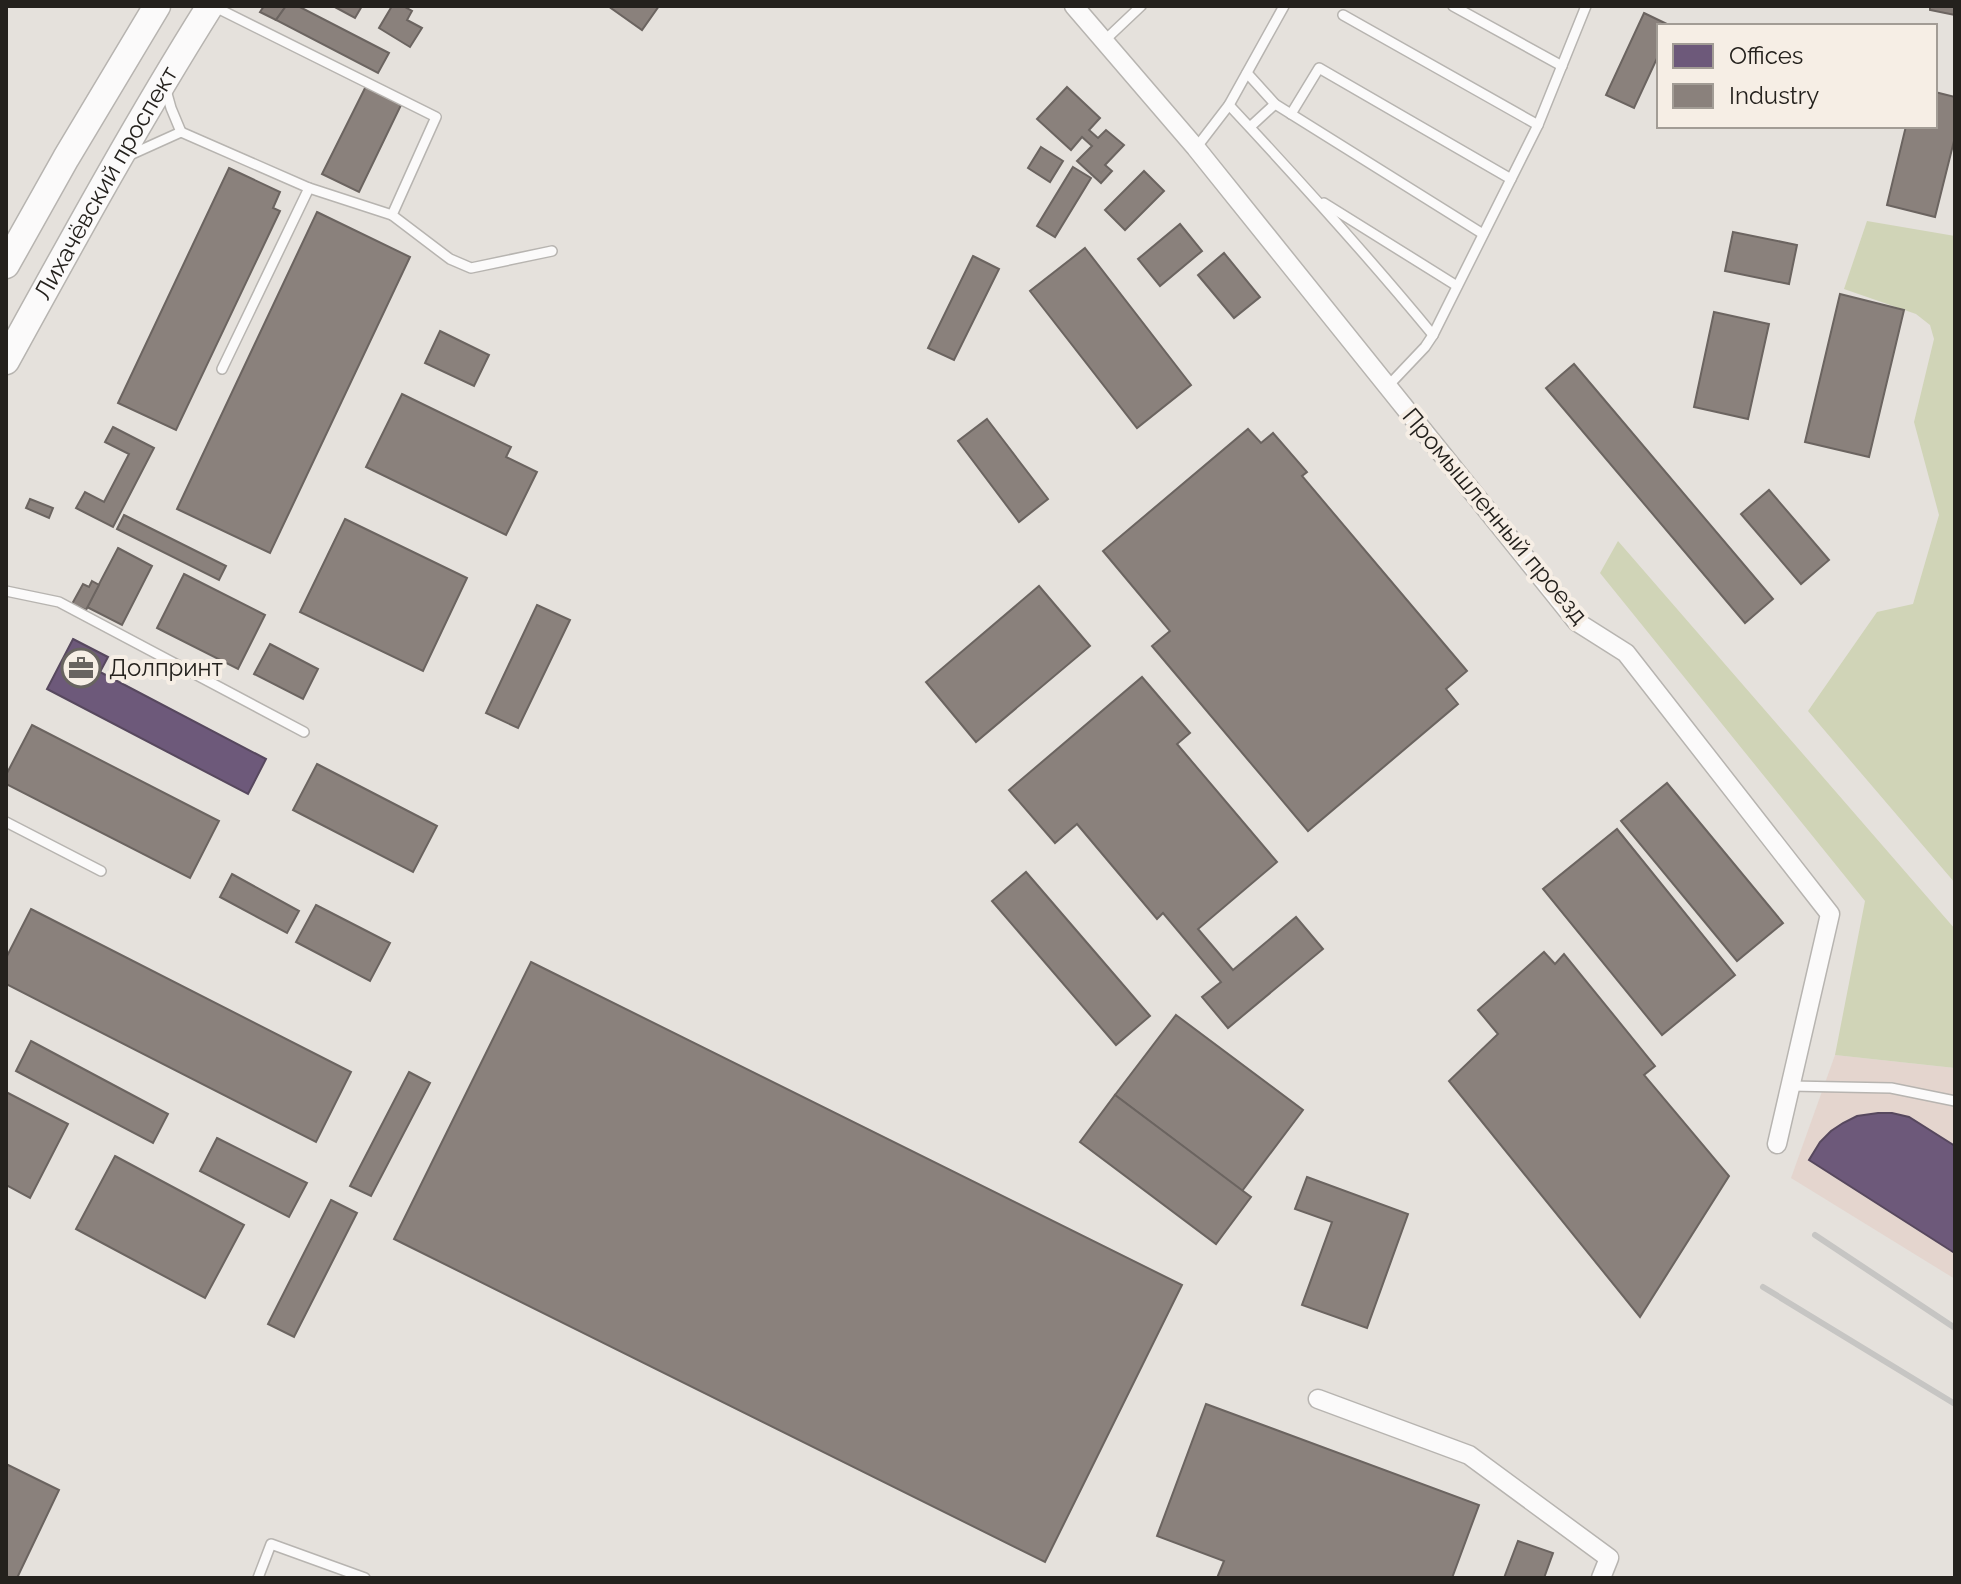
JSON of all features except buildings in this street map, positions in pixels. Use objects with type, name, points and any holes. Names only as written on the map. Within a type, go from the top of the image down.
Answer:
[{"type":"main road","name":"Лихачёвский проспект","points":[[6,265],[157,6]]},
{"type":"main road","name":"Лихачёвский проспект","points":[[6,361],[116,162],[212,6]]},
{"type":"street","name":"Промышленный проезд","points":[[1074,6],[1196,148],[1577,622],[1626,653],[1830,914],[1777,1144]]},
{"type":"street","points":[[1318,1399],[1469,1455],[1609,1558],[1601,1578]]},
{"type":"lane","points":[[212,6],[436,117],[392,215]]},
{"type":"lane","points":[[1104,41],[1141,6]]},
{"type":"lane","points":[[1196,148],[1229,105],[1284,6]]},
{"type":"lane","points":[[1453,6],[1562,66]]},
{"type":"lane","points":[[1388,386],[1433,335],[1538,125],[1585,7]]},
{"type":"lane","points":[[1343,15],[1538,125]]},
{"type":"lane","points":[[1291,114],[1319,68],[1511,179]]},
{"type":"lane","points":[[1247,73],[1275,104],[1483,234]]},
{"type":"lane","points":[[164,80],[181,132],[309,188],[392,215],[450,259],[471,268],[552,251]]},
{"type":"lane","points":[[1250,127],[1275,104]]},
{"type":"lane","points":[[1229,105],[1314,197],[1433,335]]},
{"type":"lane","points":[[116,162],[181,132]]},
{"type":"lane","points":[[222,369],[309,188]]},
{"type":"lane","points":[[1314,197],[1457,286]]},
{"type":"lane","points":[[6,591],[59,602],[304,732]]},
{"type":"lane","points":[[6,822],[101,871]]},
{"type":"lane","points":[[1791,1086],[1891,1088],[1955,1101]]},
{"type":"lane","points":[[258,1578],[271,1544],[365,1578]]},
{"type":"shaded area","points":[[1835,1055],[1955,1068],[1955,1279],[1791,1178]]},
{"type":"green space","points":[[1867,221],[1955,236],[1955,883],[1808,711],[1877,612],[1913,604],[1939,515],[1914,422],[1934,339],[1930,325],[1916,314],[1844,289]]},
{"type":"green space","points":[[1618,541],[1955,929],[1955,1068],[1835,1055],[1865,901],[1600,573]]},
{"type":"railway","points":[[1815,1235],[1955,1328]]},
{"type":"railway","points":[[1763,1287],[1955,1404]]},
{"type":"place","name":"Долпринт","points":[[81,668]]}]
